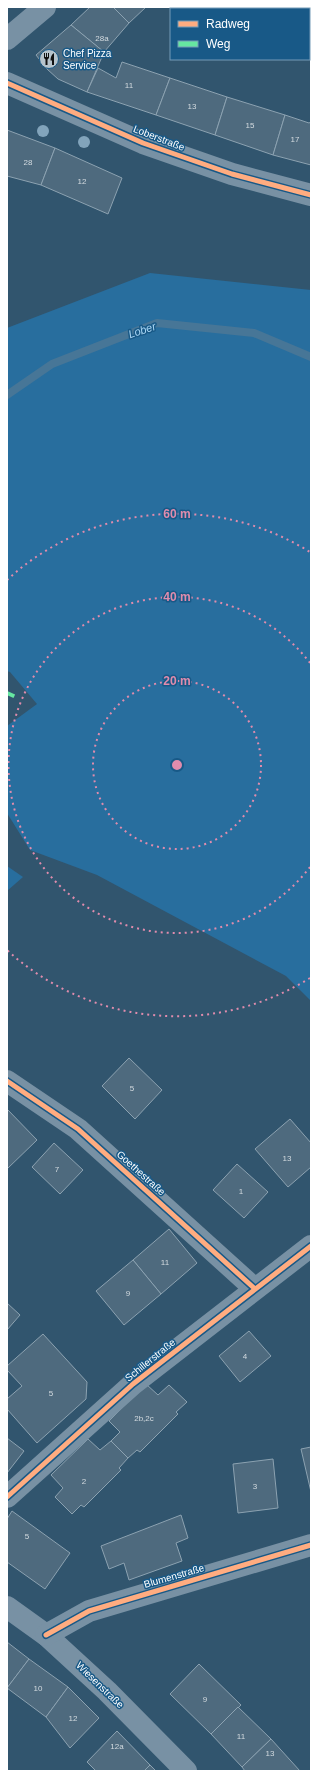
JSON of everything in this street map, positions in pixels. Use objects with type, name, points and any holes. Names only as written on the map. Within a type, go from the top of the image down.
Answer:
[{"type":"street","points":[[7,39],[45,7]]},
{"type":"street","name":"Loberstraße","points":[[7,83],[143,143],[232,174],[311,195]]},
{"type":"street","name":"Goethestraße","points":[[7,1081],[78,1129],[254,1288]]},
{"type":"street","name":"Schillerstraße","points":[[7,1497],[133,1384],[254,1288],[311,1246]]},
{"type":"street","name":"Blumenstraße","points":[[46,1635],[88,1611],[311,1545]]},
{"type":"street","name":"Wiesenstraße","points":[[7,1607],[46,1635],[107,1691],[186,1771]]},
{"type":"shaded area","points":[[150,273],[311,290],[311,1001],[286,976],[97,875],[30,850],[7,813],[7,726],[37,704],[10,672],[7,671],[7,328]]},
{"type":"shaded area","points":[[7,866],[23,877],[7,891]]},
{"type":"building","points":[[90,7],[113,7],[129,23],[104,52],[71,25]]},
{"type":"building","points":[[113,7],[146,7],[129,23]]},
{"type":"building","points":[[273,7],[300,8],[274,8]]},
{"type":"building","points":[[71,25],[104,52],[87,92],[58,79],[47,69],[36,55]]},
{"type":"building","points":[[122,62],[170,78],[156,115],[87,92],[98,68],[116,78]]},
{"type":"building","points":[[170,78],[227,97],[215,135],[156,115]]},
{"type":"building","points":[[227,97],[285,115],[273,155],[215,135]]},
{"type":"building","points":[[285,115],[309,123],[311,122],[311,165],[273,155]]},
{"type":"building","points":[[7,130],[55,148],[41,185],[7,176]]},
{"type":"building","points":[[55,148],[122,178],[108,214],[41,185]]},
{"type":"building","points":[[129,1058],[162,1090],[135,1119],[102,1086]]},
{"type":"building","points":[[7,1109],[37,1140],[7,1169]]},
{"type":"building","points":[[290,1119],[311,1143],[311,1167],[288,1187],[255,1149]]},
{"type":"building","points":[[54,1143],[83,1170],[60,1194],[32,1167]]},
{"type":"building","points":[[237,1164],[268,1192],[244,1218],[213,1190]]},
{"type":"building","points":[[169,1229],[197,1263],[161,1294],[133,1260]]},
{"type":"building","points":[[133,1260],[161,1294],[124,1325],[96,1291]]},
{"type":"building","points":[[7,1303],[20,1315],[7,1330]]},
{"type":"building","points":[[249,1331],[271,1356],[240,1382],[219,1356]]},
{"type":"building","points":[[43,1334],[87,1382],[86,1399],[37,1443],[7,1409],[7,1399],[22,1386],[7,1370],[7,1366]]},
{"type":"building","points":[[146,1384],[158,1395],[169,1385],[187,1402],[176,1412],[178,1414],[140,1452],[137,1450],[128,1458],[111,1441],[120,1432],[109,1421]]},
{"type":"building","points":[[7,1438],[24,1451],[7,1473]]},
{"type":"building","points":[[88,1439],[100,1450],[111,1441],[128,1458],[119,1468],[121,1470],[84,1507],[81,1505],[72,1514],[55,1497],[63,1488],[51,1475]]},
{"type":"building","points":[[311,1447],[311,1492],[301,1449]]},
{"type":"building","points":[[273,1459],[278,1508],[238,1513],[233,1464]]},
{"type":"building","points":[[12,1511],[70,1553],[45,1589],[7,1562],[7,1519]]},
{"type":"building","points":[[181,1515],[188,1538],[176,1543],[182,1561],[129,1580],[124,1563],[109,1569],[101,1546]]},
{"type":"building","points":[[7,1642],[29,1659],[7,1688]]},
{"type":"building","points":[[29,1659],[68,1687],[46,1717],[7,1688]]},
{"type":"building","points":[[199,1664],[241,1705],[211,1734],[170,1694]]},
{"type":"building","points":[[68,1687],[99,1718],[70,1748],[46,1717]]},
{"type":"building","points":[[238,1707],[271,1739],[242,1767],[211,1734]]},
{"type":"building","points":[[117,1731],[150,1765],[144,1771],[96,1771],[87,1762]]},
{"type":"building","points":[[271,1739],[300,1771],[245,1771],[242,1767]]},
{"type":"building","points":[[150,1765],[156,1771],[144,1771]]},
{"type":"waterway","name":"Lober","points":[[7,395],[52,364],[157,323],[254,333],[311,357]]},
{"type":"marked path","points":[[7,693],[16,697]]},
{"type":"cycle path","points":[[7,83],[143,143],[232,174],[311,195]]},
{"type":"cycle path","points":[[7,1081],[78,1129],[254,1288]]},
{"type":"cycle path","points":[[7,1497],[133,1384],[311,1246]]},
{"type":"cycle path","points":[[46,1635],[89,1611],[311,1545]]},
{"type":"place","name":"Chef Pizza Service","points":[[49,59]]}]
